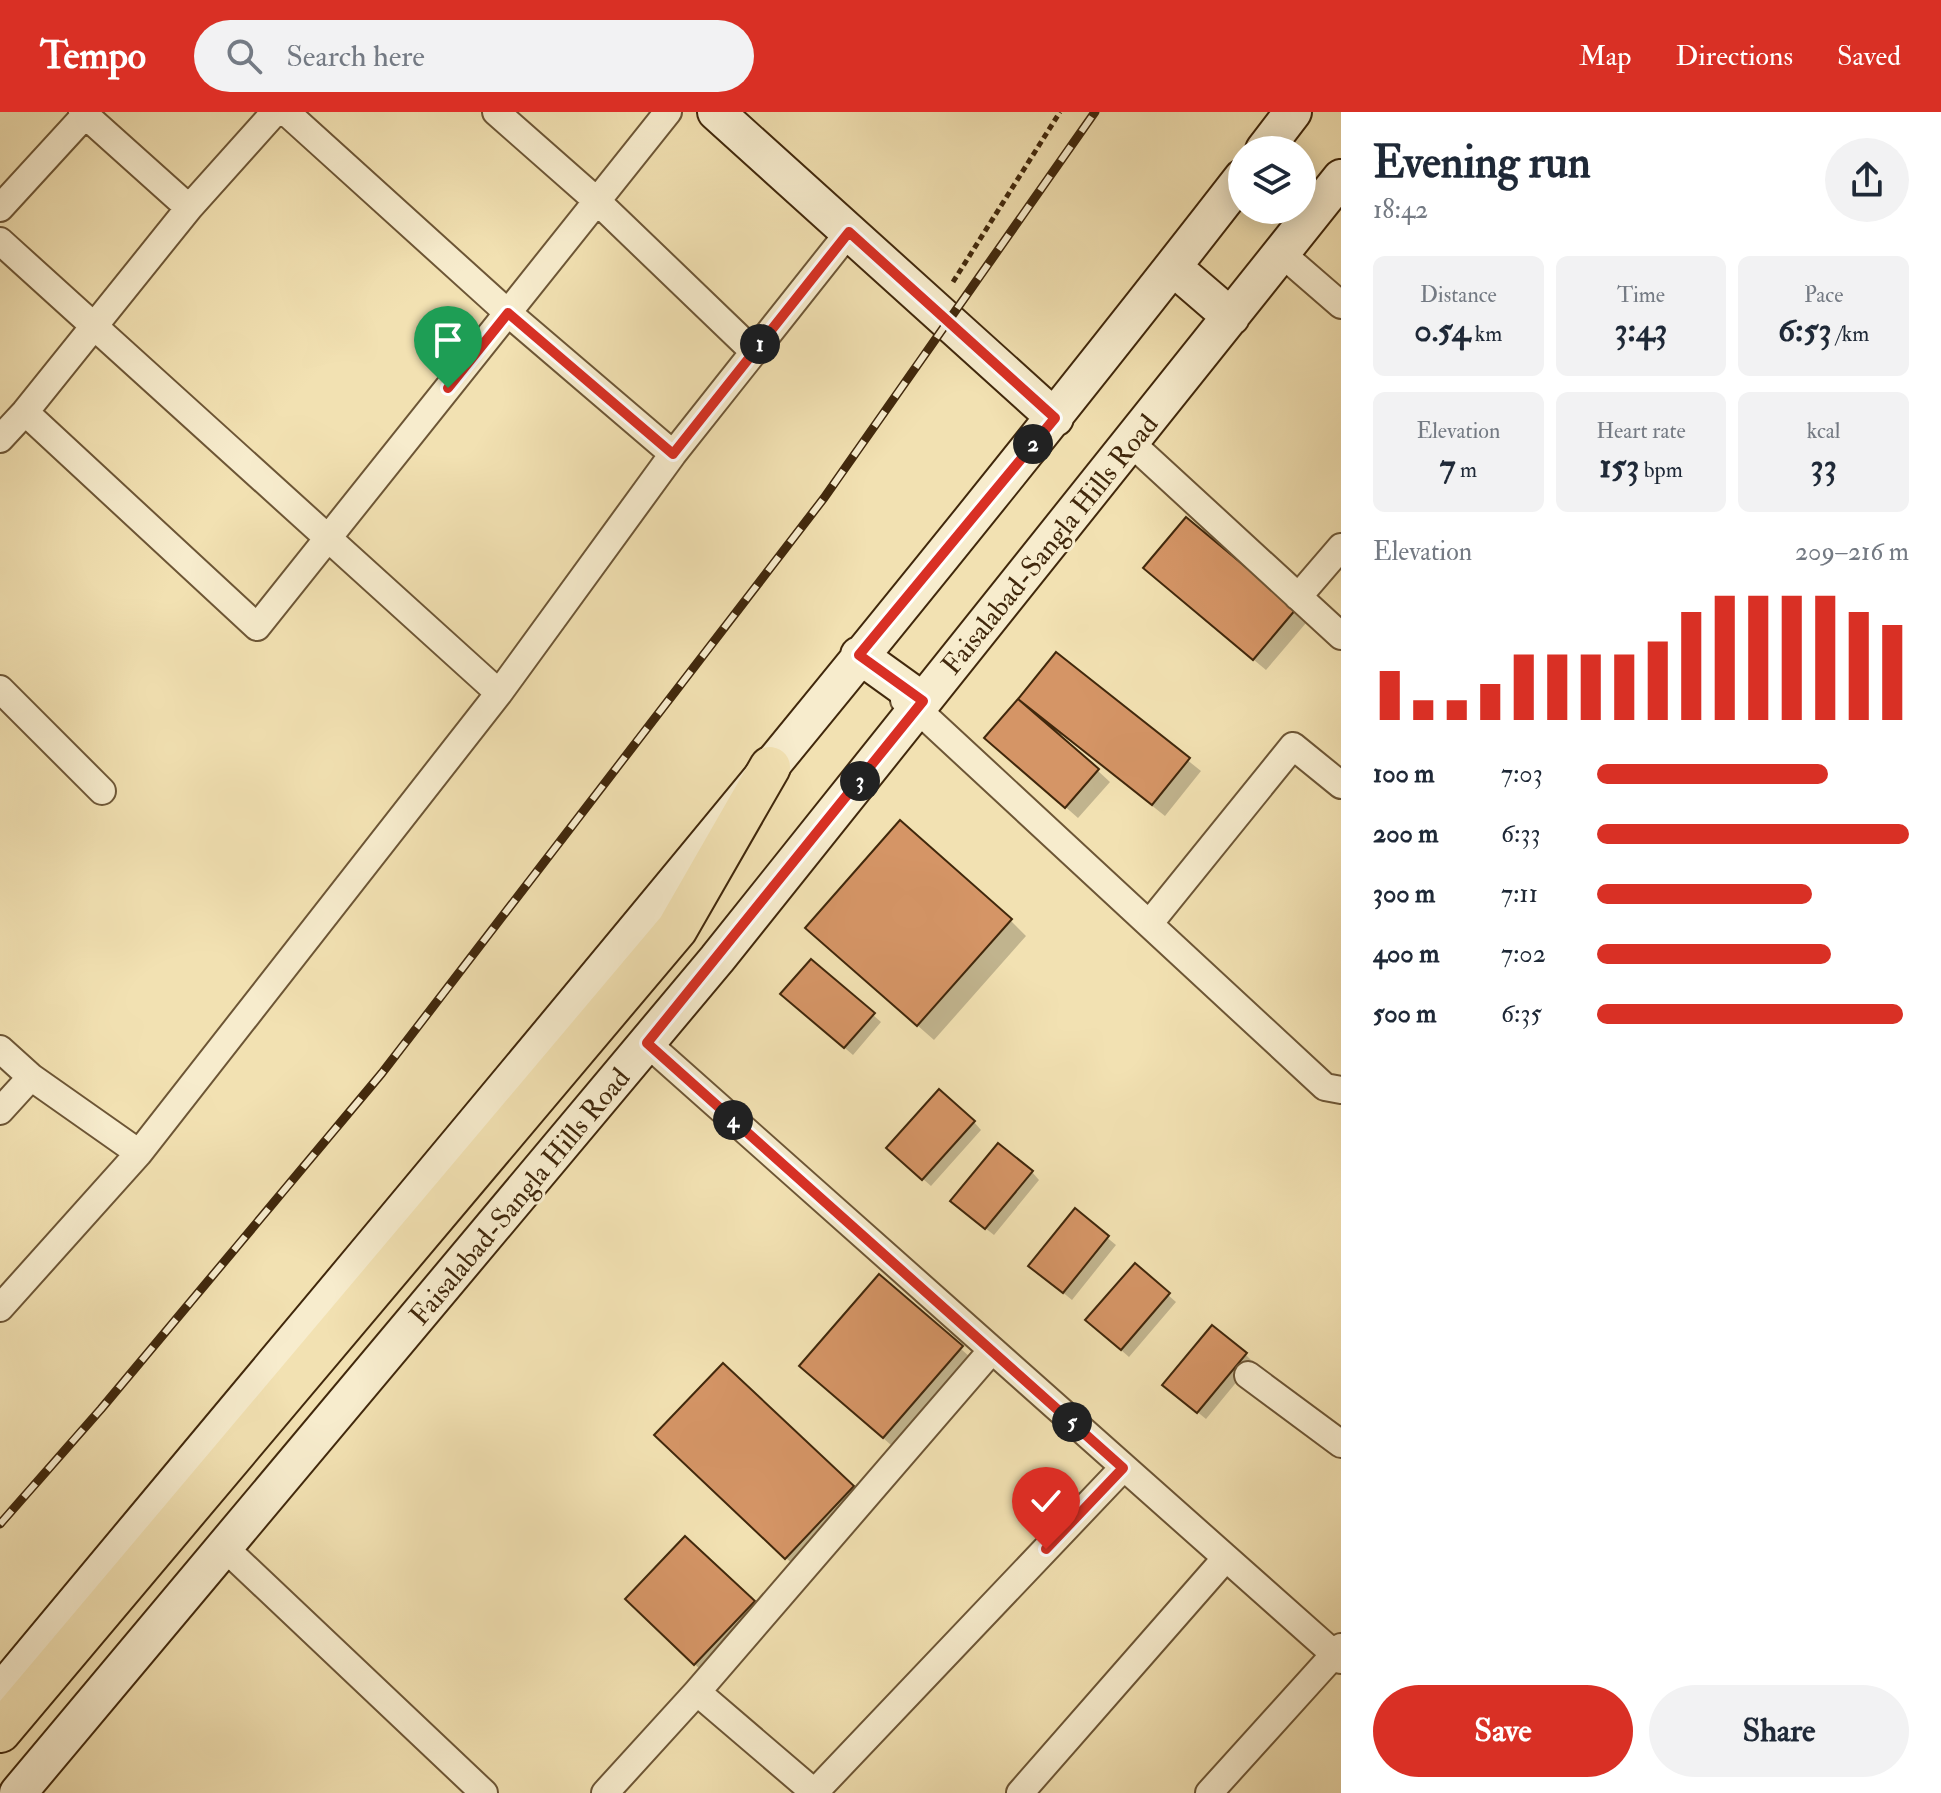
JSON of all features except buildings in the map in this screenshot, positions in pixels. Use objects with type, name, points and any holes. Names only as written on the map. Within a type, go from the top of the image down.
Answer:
[{"type":"main road","points":[[716,112],[1055,418]]},
{"type":"main road","points":[[1275,136],[1293,112]]},
{"type":"main road","name":"Faisalabad-Sangla Hills Road","points":[[18,1793],[647,1043],[1341,178]]},
{"type":"main road","points":[[0,1693],[770,767],[1055,418],[1228,196]]},
{"type":"main road","points":[[1173,267],[1231,317]]},
{"type":"main road","points":[[856,660],[920,705]]},
{"type":"main road","points":[[0,1732],[677,929],[770,767]]},
{"type":"street","points":[[0,439],[189,208],[275,112]]},
{"type":"street","points":[[286,112],[508,313],[673,454]]},
{"type":"street","points":[[496,112],[597,201],[754,352]]},
{"type":"street","points":[[25,412],[257,627],[668,112]]},
{"type":"street","points":[[0,208],[85,113],[189,208]]},
{"type":"street","points":[[0,1308],[139,1153],[499,693],[673,454],[849,232]]},
{"type":"street","points":[[0,241],[499,693]]},
{"type":"street","points":[[1281,253],[1341,305]]},
{"type":"street","points":[[1130,442],[1341,636]]},
{"type":"street","points":[[1298,597],[1341,547]]},
{"type":"street","points":[[0,689],[102,791]]},
{"type":"street","points":[[920,705],[1325,1087],[1341,1090]]},
{"type":"street","points":[[1149,924],[1293,746],[1341,785]]},
{"type":"street","points":[[647,1043],[1225,1559],[1339,1654],[1209,1793]]},
{"type":"street","points":[[0,1049],[31,1077],[139,1153]]},
{"type":"street","points":[[0,1111],[31,1077]]},
{"type":"street","points":[[605,1793],[697,1692],[992,1350]]},
{"type":"street","points":[[1248,1375],[1341,1444]]},
{"type":"street","points":[[697,1692],[815,1793],[1123,1468]]},
{"type":"street","points":[[225,1548],[484,1793]]},
{"type":"street","points":[[1020,1793],[1225,1559]]},
{"type":"path","points":[[936,310],[1060,112]]},
{"type":"railway","points":[[0,1524],[101,1409],[382,1073],[824,498],[1095,112]]},
{"type":"route","points":[[448,388],[508,313],[673,454],[849,232],[1055,418],[859,655],[923,701],[647,1043],[1123,1468],[1046,1549]]}]
